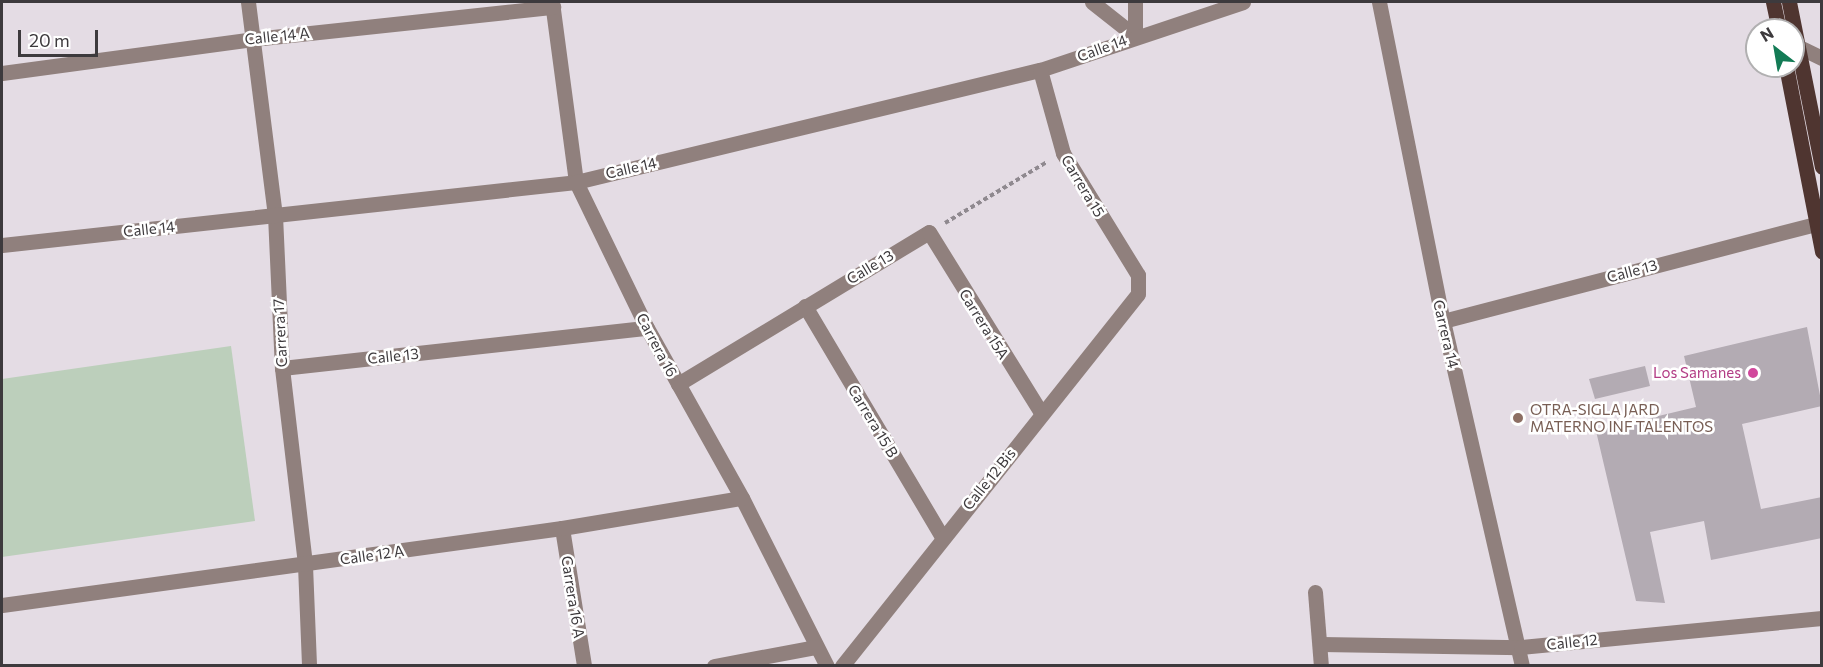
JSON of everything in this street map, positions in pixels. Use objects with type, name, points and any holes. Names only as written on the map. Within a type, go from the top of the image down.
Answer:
[{"type":"main road","points":[[1773,2],[1776,18]]},
{"type":"main road","points":[[1789,2],[1792,18]]},
{"type":"main road","points":[[1788,78],[1818,222],[1821,252]]},
{"type":"main road","points":[[1803,78],[1821,167]]},
{"type":"street","name":"Carrera 17","points":[[248,2],[275,215],[282,368],[304,565],[309,666]]},
{"type":"street","points":[[1092,2],[1135,36]]},
{"type":"street","points":[[1135,2],[1135,36]]},
{"type":"street","name":"Calle 14","points":[[2,245],[576,182],[1040,70],[1135,36],[1243,2]]},
{"type":"street","name":"Carrera 14","points":[[1379,2],[1443,321],[1521,647],[1522,666]]},
{"type":"street","name":"Calle 14 A","points":[[2,73],[253,39],[552,4]]},
{"type":"street","name":"Carrera 16","points":[[552,4],[576,182],[647,328],[742,498],[827,666]]},
{"type":"street","points":[[1805,50],[1821,58]]},
{"type":"street","name":"Carrera 15","points":[[1040,70],[1063,153],[1138,276],[1138,294]]},
{"type":"street","name":"Calle 13","points":[[1443,321],[1818,222]]},
{"type":"street","name":"Calle 13","points":[[678,384],[928,232]]},
{"type":"street","name":"Carrera 15A","points":[[928,232],[1041,414]]},
{"type":"street","name":"Calle 12 Bis","points":[[842,666],[942,537],[1138,294]]},
{"type":"street","name":"Carrera 15 B","points":[[805,306],[942,537]]},
{"type":"street","name":"Calle 13","points":[[282,368],[647,328]]},
{"type":"street","name":"Calle 12 A","points":[[2,605],[562,528],[742,498]]},
{"type":"street","name":"Carrera 16 A","points":[[562,528],[584,666]]},
{"type":"street","points":[[1315,592],[1321,666]]},
{"type":"street","name":"Calle 12","points":[[1321,644],[1521,647],[1821,618]]},
{"type":"street","points":[[714,666],[816,647]]},
{"type":"path","points":[[928,232],[1063,153]]},
{"type":"green space","points":[[231,346],[255,521],[2,557],[2,379]]},
{"type":"building","points":[[1807,327],[1822,406],[1742,424],[1761,509],[1822,497],[1822,538],[1711,560],[1704,521],[1650,532],[1665,603],[1636,601],[1596,431],[1696,407],[1684,356]]},
{"type":"building","points":[[1645,366],[1650,386],[1595,399],[1589,379]]},
{"type":"place","name":"Los Samanes","points":[[1753,373]]},
{"type":"place","name":"OTRA-SIGLA JARD MATERNO INF TALENTOS","points":[[1518,418]]}]
